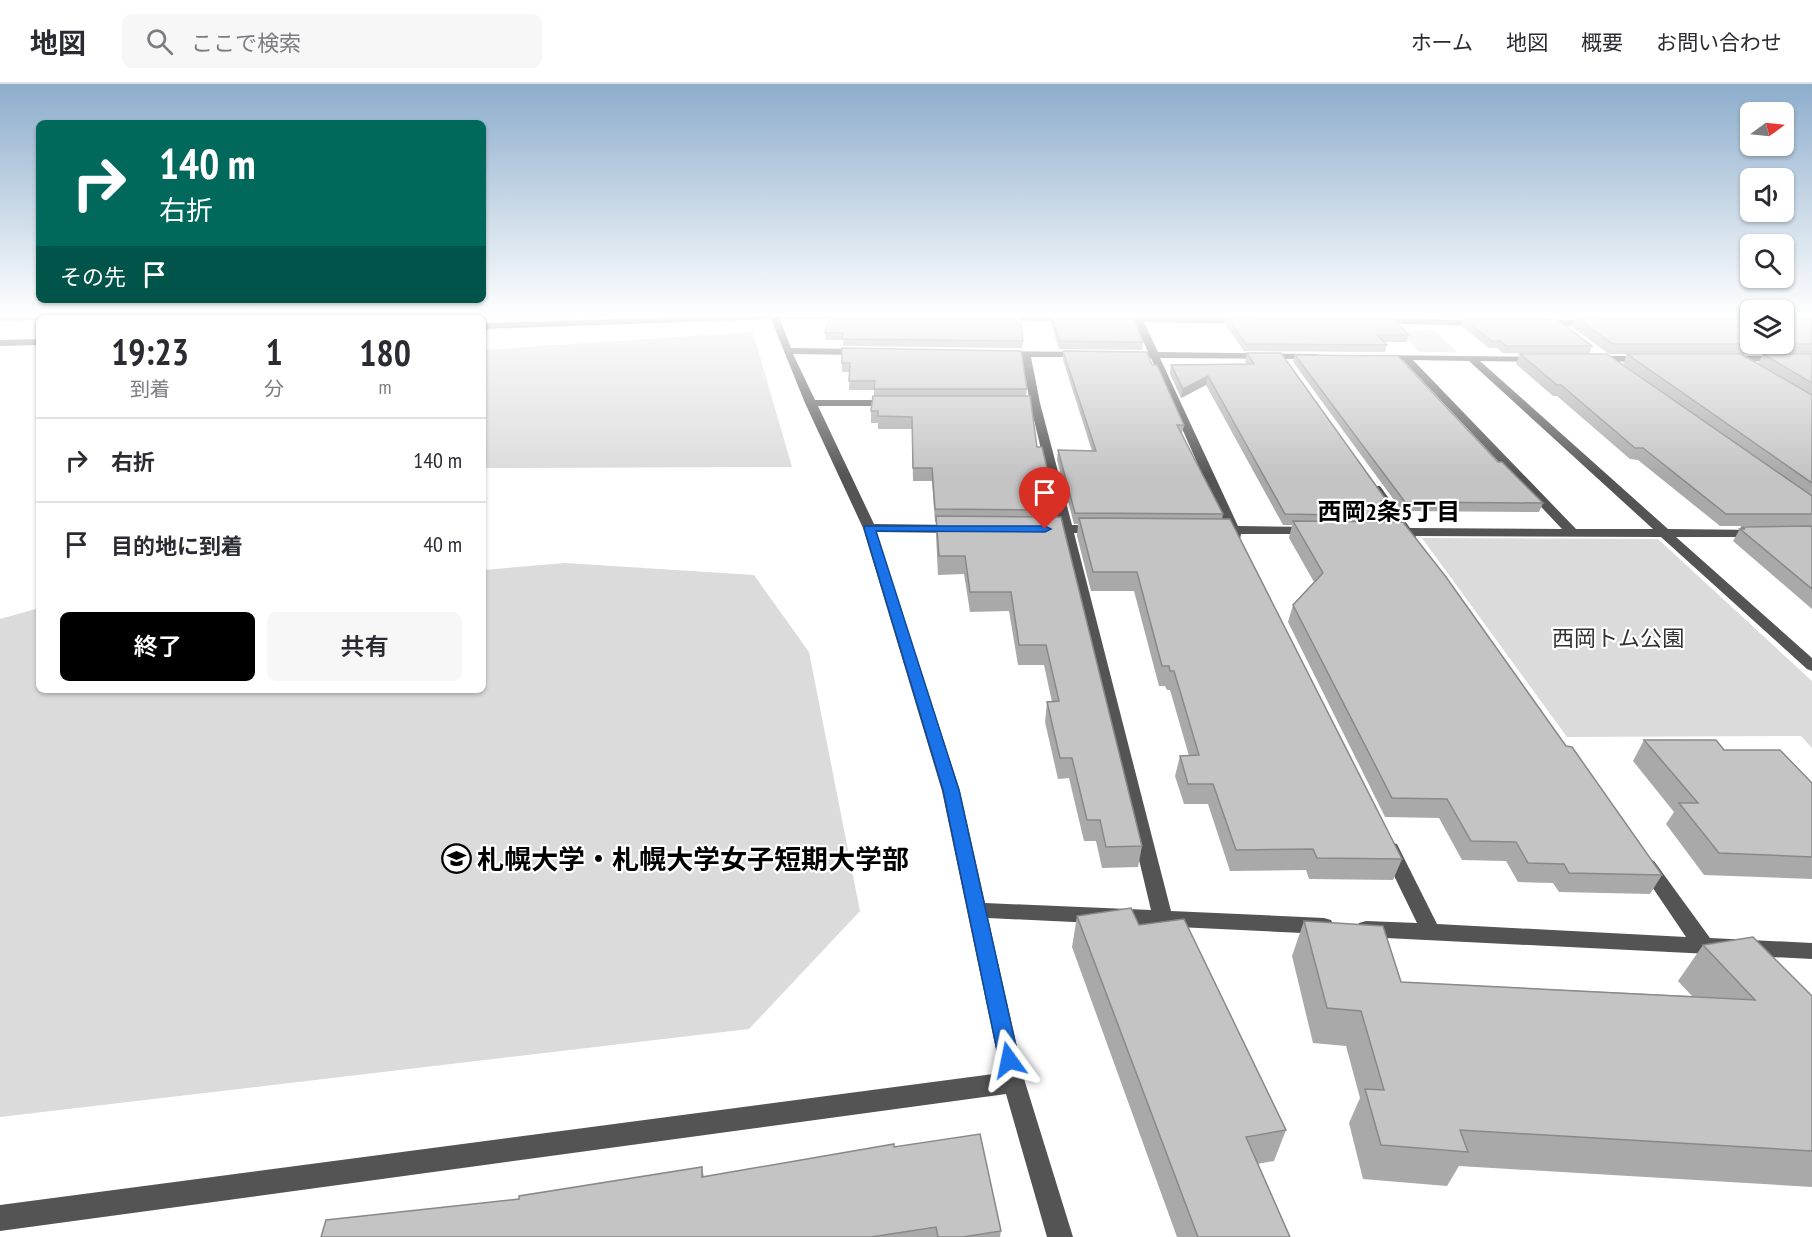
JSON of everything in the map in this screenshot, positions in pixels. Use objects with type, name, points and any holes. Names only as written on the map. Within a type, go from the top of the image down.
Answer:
[{"type":"street","points":[[795,369],[869,528],[951,790],[1014,1082],[1060,1237]]},
{"type":"street","points":[[1027,369],[1029,403],[1067,529],[1163,918]]},
{"type":"street","points":[[1161,369],[1243,551]]},
{"type":"street","points":[[1291,369],[1296,375]]},
{"type":"street","points":[[1416,369],[1574,534]]},
{"type":"street","points":[[1483,369],[1812,666]]},
{"type":"street","points":[[1621,369],[1626,372]]},
{"type":"street","points":[[810,403],[905,403]]},
{"type":"street","points":[[1365,473],[1420,551]]},
{"type":"street","points":[[869,528],[974,529]]},
{"type":"street","points":[[1032,529],[1115,530]]},
{"type":"street","points":[[1197,530],[1326,531]]},
{"type":"street","points":[[1372,532],[1574,534],[1767,532]]},
{"type":"street","points":[[1384,837],[1431,932]]},
{"type":"street","points":[[1641,858],[1703,944]]},
{"type":"street","points":[[976,910],[1812,951]]},
{"type":"street","points":[[0,1218],[1014,1082]]},
{"type":"green space","points":[[486,369],[764,369],[792,467],[486,468]]},
{"type":"green space","name":"西岡トム公園","points":[[1422,538],[1658,539],[1812,681],[1812,748],[1801,736],[1567,737]]},
{"type":"green space","name":"札幌大学・札幌大学女子短期大学部","points":[[565,563],[754,575],[809,652],[860,911],[749,1029],[0,1117],[0,619],[36,609],[36,693],[486,693],[486,570]]},
{"type":"building","points":[[850,369],[1024,369],[1027,389],[874,389],[875,381],[849,381]]},
{"type":"building","points":[[1069,369],[1159,369],[1184,425],[1177,425],[1223,514],[1075,513],[1058,450],[1096,451]]},
{"type":"building","points":[[1173,369],[1292,369],[1387,501],[1381,501],[1393,516],[1285,514],[1208,376],[1183,389]]},
{"type":"building","points":[[1305,369],[1410,369],[1498,462],[1502,462],[1543,503],[1405,502]]},
{"type":"building","points":[[1538,369],[1628,369],[1812,496],[1812,514],[1726,514],[1643,448],[1635,448],[1561,385],[1557,385]]},
{"type":"building","points":[[1648,369],[1767,369],[1812,395],[1812,483]]},
{"type":"building","points":[[1788,369],[1812,369],[1812,383]]},
{"type":"building","points":[[873,396],[1030,396],[1037,447],[1042,447],[1057,510],[935,509],[932,468],[913,468],[912,417],[878,416],[878,411],[871,411]]},
{"type":"building","points":[[936,516],[1061,517],[1142,846],[1106,847],[1100,820],[1087,820],[1072,758],[1060,758],[1047,702],[1059,701],[1046,645],[1019,645],[1011,592],[970,592],[965,556],[939,556]]},
{"type":"building","points":[[1079,518],[1230,519],[1402,859],[1317,858],[1313,849],[1236,850],[1213,784],[1188,784],[1180,756],[1199,755],[1174,671],[1170,671],[1169,666],[1162,666],[1137,572],[1093,572]]},
{"type":"building","points":[[1293,521],[1403,522],[1446,577],[1566,746],[1572,747],[1662,875],[1569,873],[1564,864],[1528,863],[1516,842],[1471,841],[1447,799],[1392,798],[1293,605],[1323,573]]},
{"type":"building","points":[[1812,526],[1812,589],[1740,529],[1745,529],[1741,527]]},
{"type":"building","points":[[1644,740],[1716,740],[1724,750],[1780,750],[1812,783],[1812,857],[1719,853],[1679,803],[1698,803]]},
{"type":"building","points":[[1131,908],[1139,925],[1184,919],[1286,1130],[1246,1137],[1290,1237],[1198,1237],[1077,916]]},
{"type":"building","points":[[1304,921],[1383,926],[1401,982],[1755,1000],[1703,945],[1753,937],[1812,996],[1812,1151],[1460,1130],[1468,1152],[1381,1145],[1365,1089],[1384,1090],[1361,1011],[1327,1008]]},
{"type":"building","points":[[980,1134],[1001,1231],[963,1237],[938,1237],[936,1227],[871,1237],[321,1237],[326,1220],[519,1199],[519,1196],[702,1167],[702,1177],[894,1144],[894,1147]]},
{"type":"place","name":"札幌大学・札幌大学女子短期大学部","points":[[456,859]]},
{"type":"district","name":"西岡2条5丁目","points":[[1389,511]]},
{"type":"route","points":[[1009,1060],[951,790],[869,528],[1045,529]]}]
